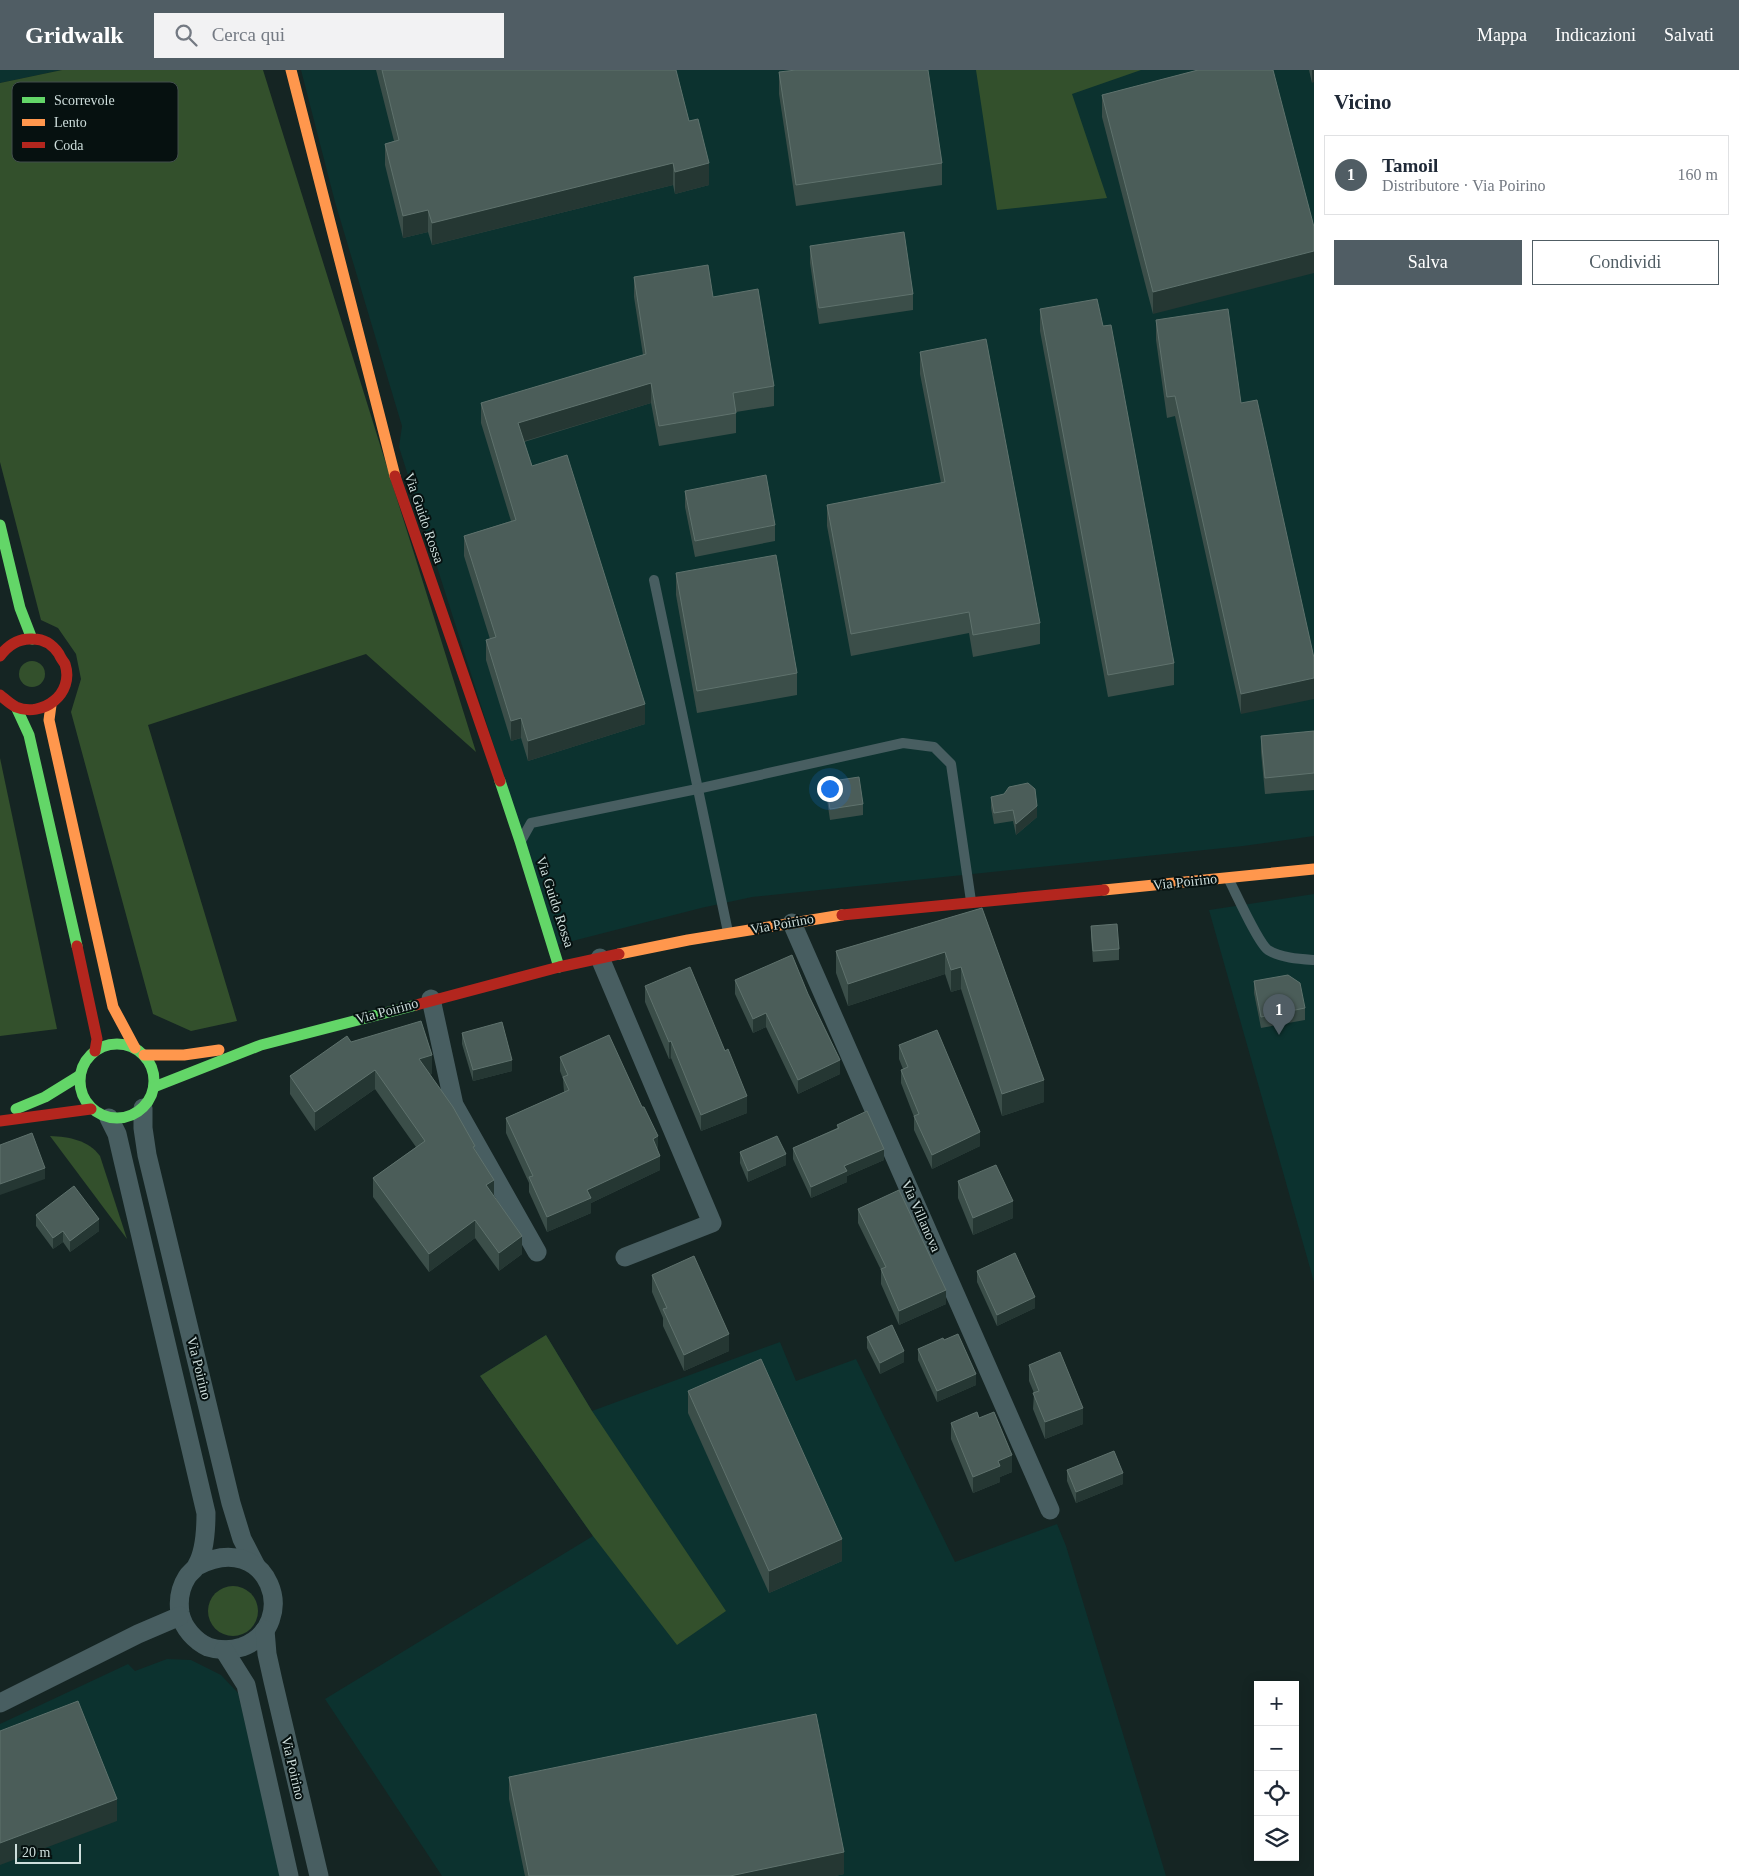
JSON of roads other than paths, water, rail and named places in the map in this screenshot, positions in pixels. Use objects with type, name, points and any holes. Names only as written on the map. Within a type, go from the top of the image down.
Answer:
[{"type":"street","name":"Via Guido Rossa","points":[[290,70],[392,469],[520,842],[559,967]]},
{"type":"street","points":[[0,525],[20,608],[32,638]]},
{"type":"street","points":[[0,656],[9,641],[32,638],[43,641],[53,646],[61,655],[67,676],[65,687],[59,697],[51,705],[40,710],[28,711],[17,709],[0,695]]},
{"type":"street","points":[[17,709],[29,734],[97,1039],[94,1051],[82,1066],[79,1076],[82,1094],[91,1109],[109,1118],[121,1118],[133,1115],[143,1108],[150,1098],[154,1087],[154,1076],[151,1064],[139,1051],[113,1007],[49,720],[51,705]]},
{"type":"street","name":"Via Poirino","points":[[154,1087],[262,1045],[431,999],[559,967],[728,933],[826,917],[1314,869]]},
{"type":"street","name":"Via Villanova","points":[[792,922],[1050,1510]]},
{"type":"street","points":[[600,958],[712,1223],[624,1256]]},
{"type":"street","points":[[431,999],[454,1105],[537,1252]]},
{"type":"street","points":[[94,1051],[114,1043],[125,1044],[139,1051]]},
{"type":"street","name":"Via Poirino","points":[[139,1051],[184,1055],[262,1045]]},
{"type":"street","points":[[0,1116],[45,1097],[79,1076]]},
{"type":"street","name":"Via Poirino","points":[[143,1108],[146,1151],[231,1502],[242,1539],[256,1566]]},
{"type":"street","points":[[0,1121],[91,1109]]},
{"type":"street","name":"Via Poirino","points":[[109,1118],[117,1134],[206,1514],[206,1532],[197,1566]]},
{"type":"street","points":[[227,1556],[242,1558],[256,1566],[266,1577],[272,1590],[274,1604],[271,1618],[265,1630],[257,1639],[236,1649],[224,1650],[204,1645],[185,1627],[180,1616],[181,1588],[187,1576],[197,1566],[211,1558],[227,1556]]},
{"type":"street","points":[[0,1703],[138,1634],[180,1616]]},
{"type":"street","name":"Via Poirino","points":[[265,1630],[267,1654],[319,1876]]},
{"type":"street","name":"Via Poirino","points":[[224,1650],[246,1685],[289,1876]]},
{"type":"lane","points":[[654,580],[728,933]]},
{"type":"lane","points":[[520,842],[531,823],[697,789],[903,742],[934,747],[951,764],[971,902]]},
{"type":"lane","points":[[1228,877],[1250,922],[1268,950],[1294,959],[1314,960]]},
{"type":"place","name":"Tamoil","points":[[1279,1035]]}]
